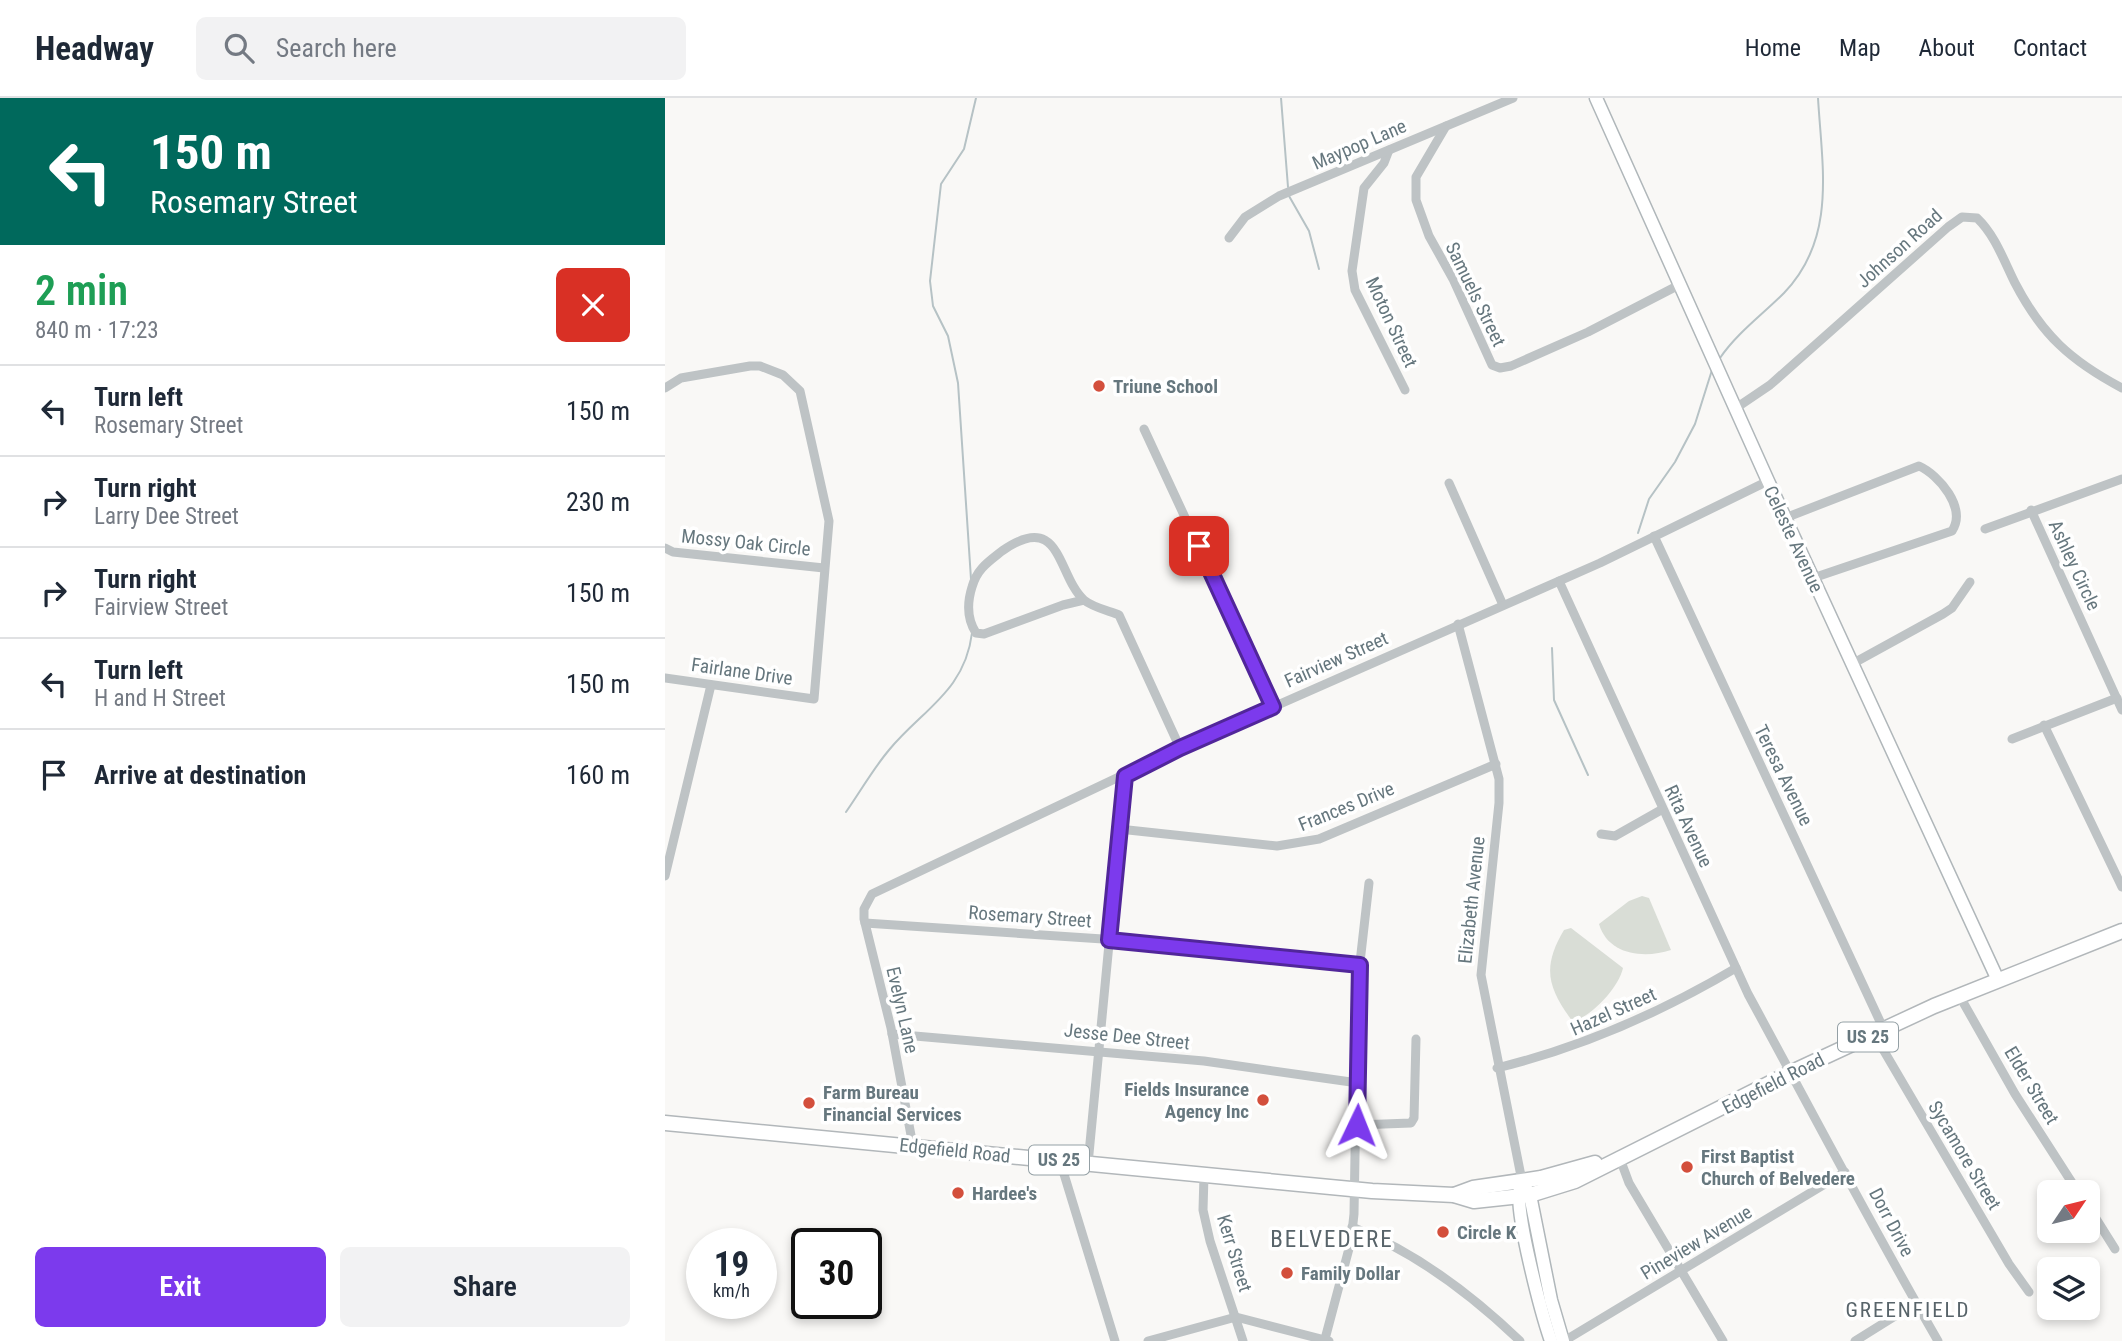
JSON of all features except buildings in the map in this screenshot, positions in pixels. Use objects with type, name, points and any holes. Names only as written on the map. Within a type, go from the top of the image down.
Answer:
[{"type":"main road","name":"Edgefield Road","points":[[665,1123],[1356,1189],[1454,1195],[1474,1201],[1524,1196],[1574,1181],[1619,1156],[1794,1077],[1879,1032],[1997,978],[2122,931]]},
{"type":"main road","name":"Edgefield Road","points":[[1454,1195],[1473,1188],[1522,1181],[1619,1156]]},
{"type":"street","name":"Maypop Lane","points":[[1229,238],[1245,217],[1259,207],[1513,98]]},
{"type":"street","name":"Celeste Avenue","points":[[1596,98],[1768,481],[1997,978]]},
{"type":"street","name":"Samuels Street","points":[[1446,126],[1416,177],[1416,200],[1429,236],[1453,279],[1492,365],[1500,368],[1511,366],[1588,332],[1679,285]]},
{"type":"street","name":"Moton Street","points":[[1389,150],[1384,163],[1364,188],[1352,279],[1405,390]]},
{"type":"street","name":"Johnson Road","points":[[1736,408],[1770,385],[1956,220],[1968,216],[1977,218],[1988,231],[2026,302],[2049,336],[2080,364],[2122,387]]},
{"type":"street","name":"Mossy Oak Circle","points":[[665,388],[681,378],[760,366],[783,375],[800,391],[829,521],[814,699]]},
{"type":"street","points":[[1144,429],[1273,707]]},
{"type":"street","points":[[1785,518],[1919,466],[1931,472],[1945,487],[1954,511],[1955,526],[1952,531],[1813,578]]},
{"type":"street","points":[[1985,529],[2122,479]]},
{"type":"street","name":"Fairview Street","points":[[865,923],[864,909],[877,891],[1180,748],[1559,581],[1768,481]]},
{"type":"street","points":[[1449,483],[1503,604]]},
{"type":"street","name":"Ashley Circle","points":[[2031,510],[2122,709]]},
{"type":"street","name":"Teresa Avenue","points":[[1654,536],[1879,1032]]},
{"type":"street","points":[[1084,600],[984,634],[976,633],[972,626],[967,603],[976,574],[986,563],[1012,545],[1032,538],[1048,543],[1084,600],[1119,615],[1180,748]]},
{"type":"street","name":"Mossy Oak Circle","points":[[665,548],[673,552],[824,568]]},
{"type":"street","name":"Rita Avenue","points":[[1559,581],[1661,810],[1736,968],[1794,1077]]},
{"type":"street","points":[[1852,664],[1943,614],[1952,607],[1970,582]]},
{"type":"street","name":"Elizabeth Avenue","points":[[1458,624],[1496,764],[1499,803],[1481,975],[1497,1068],[1522,1181]]},
{"type":"street","name":"Fairlane Drive","points":[[665,678],[814,699]]},
{"type":"street","points":[[665,876],[711,685]]},
{"type":"street","points":[[2012,739],[2116,698]]},
{"type":"street","points":[[2044,726],[2122,887]]},
{"type":"street","name":"Frances Drive","points":[[1119,829],[1277,846],[1298,845],[1319,839],[1496,764]]},
{"type":"street","points":[[1088,1164],[1125,776]]},
{"type":"street","points":[[1601,835],[1615,836],[1661,810]]},
{"type":"street","points":[[1147,1341],[1236,1317],[1327,1340],[1352,1227],[1356,1189],[1360,965],[1369,883]]},
{"type":"street","name":"Rosemary Street","points":[[865,923],[1109,940],[1360,965]]},
{"type":"street","name":"Evelyn Lane","points":[[865,923],[892,1034],[913,1146]]},
{"type":"street","name":"Hazel Street","points":[[1497,1068],[1566,1050],[1605,1036],[1695,992],[1736,968]]},
{"type":"street","name":"Elder Street","points":[[1959,995],[2015,1094],[2070,1180]]},
{"type":"street","name":"Sycamore Street","points":[[1879,1032],[2010,1264],[2029,1292]]},
{"type":"street","name":"Jesse Dee Street","points":[[892,1034],[1204,1061],[1358,1083]]},
{"type":"street","points":[[1357,1125],[1411,1123],[1414,1118],[1416,1039]]},
{"type":"street","name":"Dorr Drive","points":[[1794,1077],[1938,1341]]},
{"type":"street","points":[[1619,1156],[1626,1179],[1723,1341]]},
{"type":"street","points":[[1060,1161],[1115,1341]]},
{"type":"street","name":"Pineview Avenue","points":[[1563,1341],[1845,1172]]},
{"type":"street","name":"Kerr Street","points":[[1204,1175],[1205,1220],[1243,1341]]},
{"type":"street","points":[[1522,1181],[1551,1341]]},
{"type":"street","points":[[1524,1196],[1563,1341]]},
{"type":"street","points":[[2100,1225],[2115,1249]]},
{"type":"street","points":[[1352,1227],[1439,1273],[1487,1309],[1520,1341]]},
{"type":"street","points":[[1855,1341],[1916,1303]]},
{"type":"shaded area","points":[[1642,896],[1649,898],[1671,950],[1650,954],[1628,952],[1610,942],[1604,934],[1599,924],[1629,901]]},
{"type":"shaded area","points":[[1571,928],[1623,968],[1616,984],[1603,1000],[1588,1014],[1573,1022],[1553,987],[1550,966],[1552,955],[1564,930]]},
{"type":"waterway","points":[[971,579],[958,383],[948,336],[933,306],[930,281],[941,184],[964,149],[976,98]]},
{"type":"waterway","points":[[1281,98],[1288,187]]},
{"type":"waterway","points":[[1720,358],[1742,332],[1784,293],[1801,272],[1812,249],[1819,225],[1823,176],[1818,98]]},
{"type":"waterway","points":[[1289,196],[1309,231],[1319,269]]},
{"type":"waterway","points":[[1638,533],[1649,499],[1675,462],[1695,424],[1712,370]]},
{"type":"waterway","points":[[846,812],[889,750],[951,685],[968,653],[972,633]]},
{"type":"waterway","points":[[1552,648],[1554,700],[1588,775]]},
{"type":"place","name":"Triune School","points":[[1099,386]]},
{"type":"place","name":"Fields Insurance Agency Inc","points":[[1263,1100]]},
{"type":"place","name":"Farm Bureau Financial Services","points":[[809,1103]]},
{"type":"place","name":"First Baptist Church of Belvedere","points":[[1687,1167]]},
{"type":"place","name":"Hardee's","points":[[958,1193]]},
{"type":"place","name":"Circle K","points":[[1443,1232]]},
{"type":"place","name":"Family Dollar","points":[[1287,1273]]},
{"type":"district","name":"BELVEDERE","points":[[1332,1239]]},
{"type":"district","name":"GREENFIELD","points":[[1908,1310]]},
{"type":"route","points":[[1199,546],[1273,707],[1180,748],[1125,776],[1109,940],[1360,965],[1357,1125]]}]
